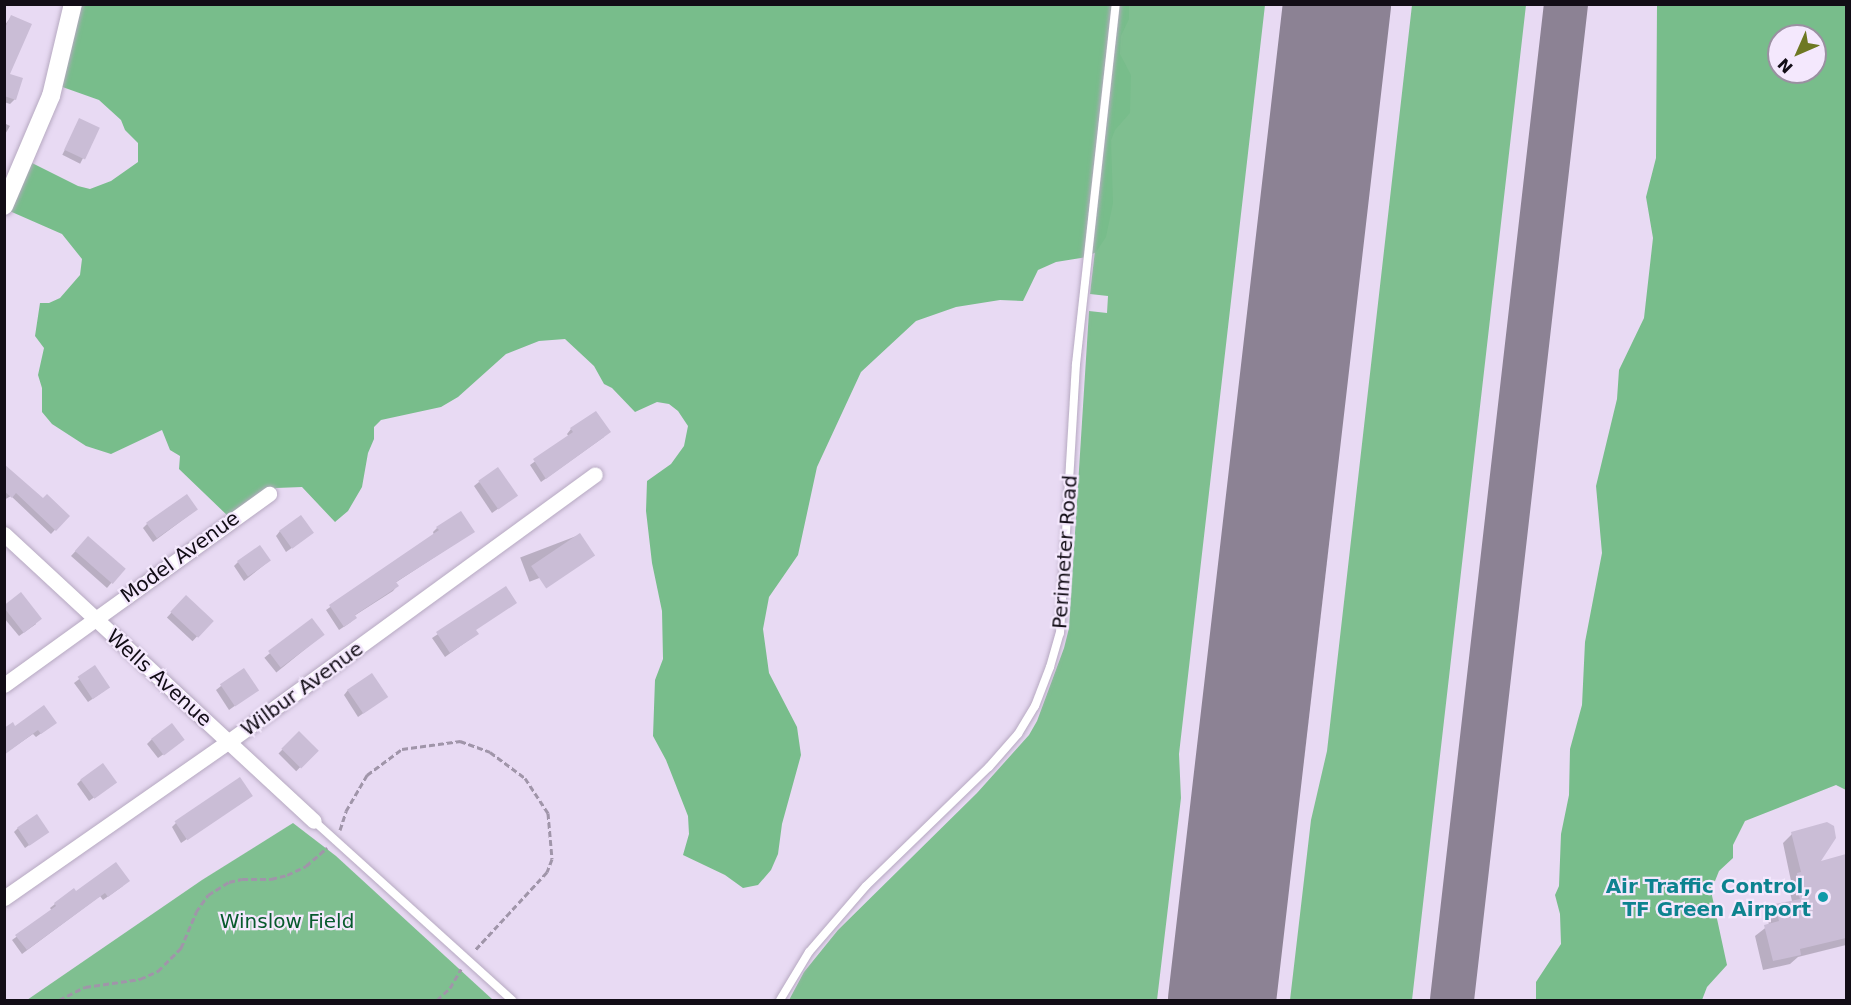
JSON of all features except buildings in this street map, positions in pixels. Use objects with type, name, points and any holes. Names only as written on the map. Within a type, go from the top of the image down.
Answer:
[{"type":"street","points":[[4,206],[51,96],[73,4]]},
{"type":"street","name":"Wilbur Avenue","points":[[4,898],[228,742],[595,474]]},
{"type":"street","name":"Model Avenue","points":[[4,685],[268,494]]},
{"type":"street","name":"Wells Avenue","points":[[4,534],[314,821]]},
{"type":"lane","name":"Perimeter Road","points":[[780,1000],[809,952],[866,886],[989,767],[1018,734],[1035,706],[1050,667],[1060,633],[1076,364],[1116,4]]},
{"type":"lane","points":[[314,821],[512,1000]]},
{"type":"green space","points":[[72,5],[1129,5],[1129,19],[1121,36],[1120,54],[1131,75],[1130,113],[1115,130],[1111,140],[1113,203],[1106,237],[1096,252],[1087,257],[1056,262],[1038,270],[1023,301],[1000,300],[956,307],[916,321],[861,372],[817,467],[798,555],[769,597],[763,629],[769,673],[797,727],[801,755],[782,824],[778,854],[771,870],[758,885],[743,888],[725,875],[683,855],[689,834],[688,816],[666,760],[653,736],[655,680],[663,659],[662,611],[652,563],[646,511],[647,481],[671,464],[684,446],[688,426],[678,411],[669,404],[657,402],[635,412],[612,388],[604,384],[594,366],[565,339],[539,341],[506,354],[458,397],[441,407],[381,420],[374,427],[374,439],[368,453],[362,487],[348,511],[335,522],[302,487],[276,488],[230,518],[179,469],[180,456],[170,450],[162,430],[111,454],[86,446],[52,424],[42,412],[42,388],[38,375],[44,348],[35,336],[40,303],[49,303],[60,298],[80,275],[82,259],[62,234],[5,209],[28,161],[78,186],[90,189],[111,181],[138,162],[138,143],[125,130],[121,120],[99,100],[54,84]]},
{"type":"green space","points":[[1123,5],[1265,5],[1179,754],[1181,798],[1157,1000],[789,1000],[804,972],[838,930],[977,793],[1029,735],[1037,721],[1064,648],[1069,628],[1089,311],[1107,313],[1108,296],[1090,294]]},
{"type":"green space","points":[[1412,5],[1526,5],[1412,1000],[1290,1000],[1311,820],[1327,751]]},
{"type":"green space","points":[[1657,5],[1846,5],[1846,790],[1836,785],[1745,821],[1733,845],[1733,858],[1719,871],[1711,891],[1727,965],[1707,987],[1702,1000],[1536,1000],[1536,982],[1561,944],[1560,914],[1555,895],[1559,886],[1561,834],[1569,795],[1570,749],[1582,705],[1585,642],[1602,553],[1596,486],[1617,399],[1619,370],[1644,318],[1653,238],[1646,197],[1656,158]]},
{"type":"green space","name":"Winslow Field","points":[[293,823],[336,856],[493,1000],[27,1000],[202,880]]},
{"type":"taxiway","points":[[1452,1000],[1566,4]]},
{"type":"runway","points":[[1222,1000],[1337,4]]},
{"type":"place","name":"Air Traffic Control, TF Green Airport","points":[[1823,897]]}]
